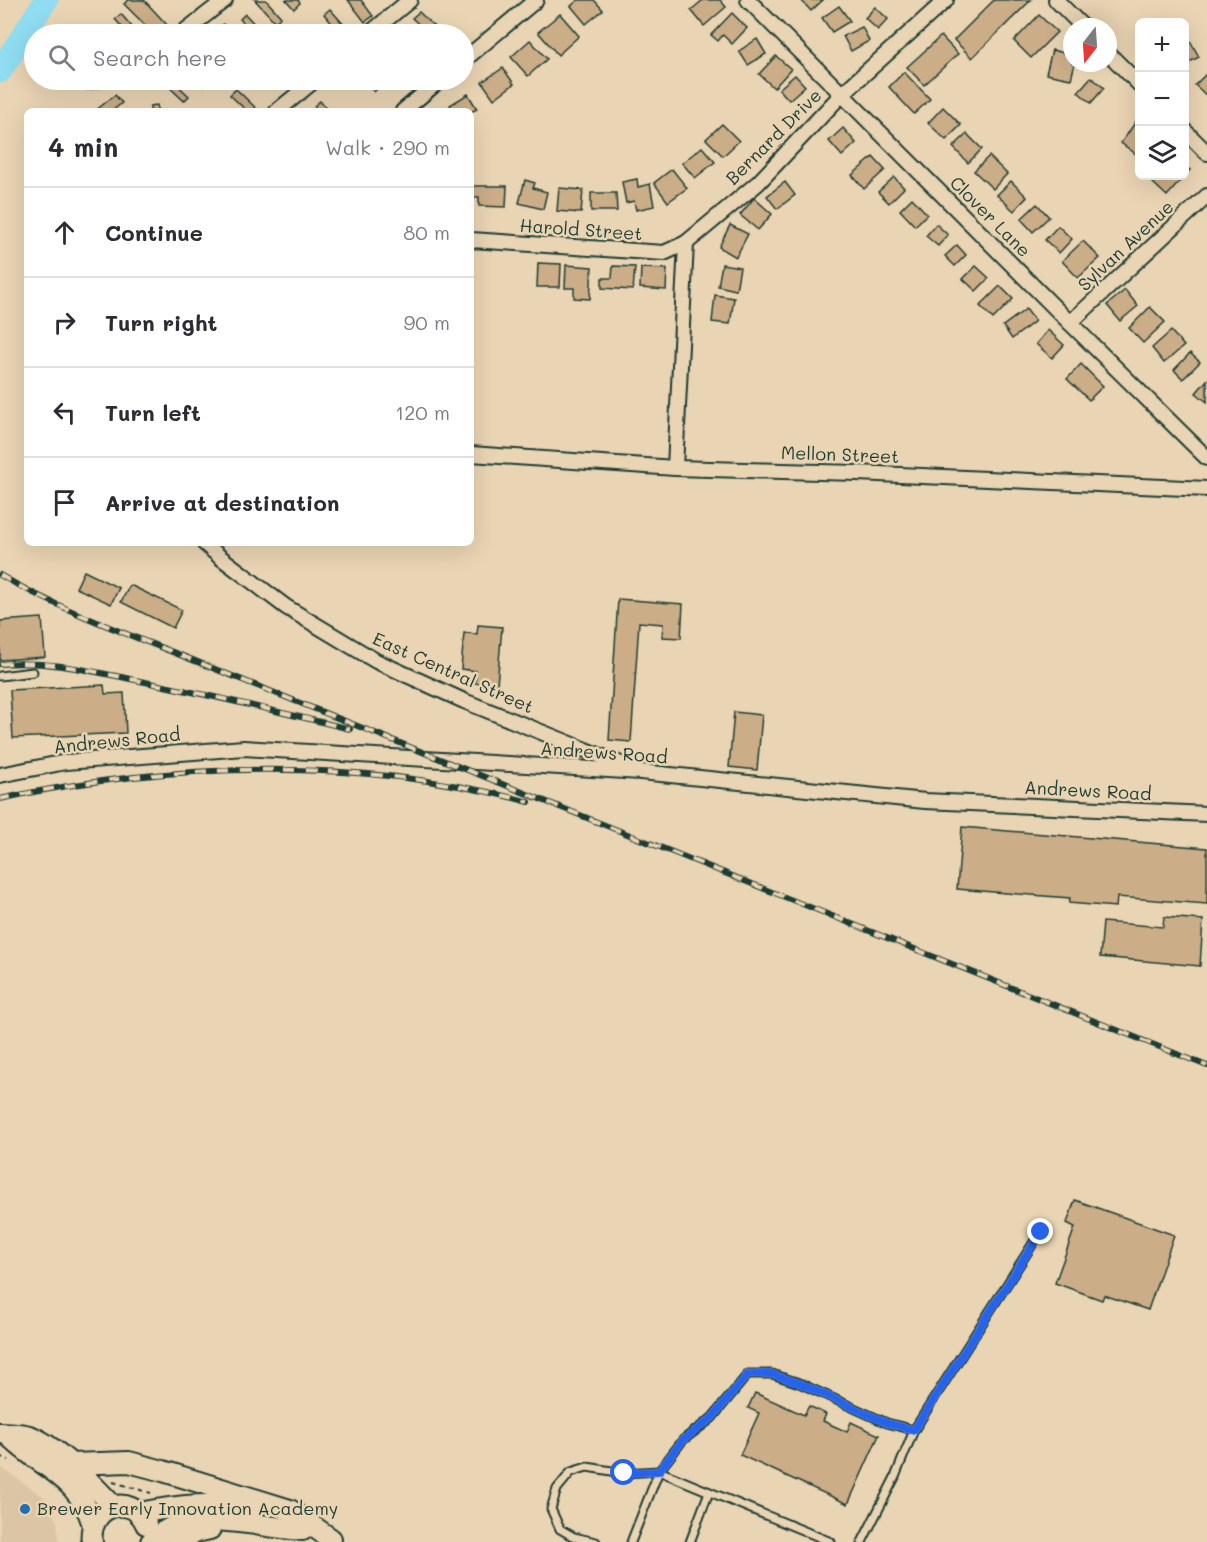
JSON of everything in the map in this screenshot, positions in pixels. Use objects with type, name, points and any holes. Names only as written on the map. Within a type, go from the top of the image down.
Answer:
[{"type":"main road","points":[[3,1433],[28,1436],[53,1450],[71,1464],[113,1506]]},
{"type":"main road","points":[[3,1433],[71,1485],[88,1508],[92,1533]]},
{"type":"main road","points":[[71,1464],[129,1462],[163,1471],[290,1510],[336,1540]]},
{"type":"main road","points":[[139,1514],[168,1508],[238,1505],[256,1508],[275,1515],[302,1536]]},
{"type":"main road","points":[[92,1533],[97,1516],[113,1506],[122,1506],[132,1508],[145,1521],[149,1542]]},
{"type":"main road","points":[[149,1542],[175,1525],[222,1520],[254,1523],[302,1536]]},
{"type":"main road","points":[[177,1542],[196,1532],[220,1528],[336,1540]]},
{"type":"street","points":[[195,24],[225,0]]},
{"type":"street","points":[[381,24],[410,0]]},
{"type":"street","points":[[474,52],[536,0]]},
{"type":"street","name":"Clover Lane","points":[[748,0],[1207,458]]},
{"type":"street","name":"Bernard Drive","points":[[686,243],[758,183],[842,94],[946,0]]},
{"type":"street","points":[[1056,0],[1074,18]]},
{"type":"street","points":[[1117,62],[1135,80]]},
{"type":"street","points":[[281,108],[303,90]]},
{"type":"street","points":[[407,108],[428,90]]},
{"type":"street","points":[[1189,134],[1207,153]]},
{"type":"street","name":"Sylvan Avenue","points":[[1070,323],[1207,196]]},
{"type":"street","name":"Harold Street","points":[[474,240],[664,253],[686,243]]},
{"type":"street","points":[[675,468],[686,243]]},
{"type":"street","name":"Mellon Street","points":[[474,454],[675,468],[857,473],[1207,489]]},
{"type":"street","name":"East Central Street","points":[[207,546],[286,607],[376,661],[464,701],[641,772]]},
{"type":"street","name":"Andrews Road","points":[[0,775],[66,762],[244,748],[641,772],[925,801],[1207,814]]},
{"type":"lane","points":[[0,676],[33,672]]},
{"type":"lane","points":[[862,1542],[895,1477],[914,1430],[1041,1232]]},
{"type":"lane","points":[[631,1542],[659,1471],[683,1440],[712,1418],[748,1374],[772,1374],[799,1383],[887,1423],[914,1430]]},
{"type":"lane","points":[[596,1542],[574,1537],[560,1528],[551,1509],[557,1489],[571,1472],[587,1467],[624,1473],[659,1471],[831,1542]]},
{"type":"lane","points":[[690,1542],[709,1492]]},
{"type":"path","points":[[0,1456],[17,1464]]},
{"type":"path","points":[[106,1484],[114,1482],[158,1496]]},
{"type":"shaded area","name":"Brewer Early Innovation Academy","points":[[0,1467],[44,1497],[57,1522],[59,1542],[0,1542]]},
{"type":"building","points":[[128,0],[144,0],[166,24],[144,24],[124,4]]},
{"type":"building","points":[[255,0],[266,0],[281,17],[275,22]]},
{"type":"building","points":[[286,0],[298,0],[300,3],[294,9]]},
{"type":"building","points":[[348,0],[361,0],[373,16],[365,22]]},
{"type":"building","points":[[578,0],[594,0],[603,10],[586,24],[571,6]]},
{"type":"building","points":[[703,0],[720,0],[726,7],[704,26],[691,10]]},
{"type":"building","points":[[801,0],[823,0],[811,11]]},
{"type":"building","points":[[994,0],[1031,0],[972,58],[954,40]]},
{"type":"building","points":[[839,6],[850,21],[832,32],[822,18]]},
{"type":"building","points":[[875,7],[888,19],[878,30],[865,18]]},
{"type":"building","points":[[330,9],[343,24],[332,24],[324,14]]},
{"type":"building","points":[[419,12],[432,24],[418,24],[412,18]]},
{"type":"building","points":[[732,13],[747,28],[732,44],[723,35],[718,41],[711,35]]},
{"type":"building","points":[[121,14],[130,24],[119,24],[115,19]]},
{"type":"building","points":[[245,14],[254,24],[245,24],[240,19]]},
{"type":"building","points":[[560,14],[579,36],[558,55],[538,32]]},
{"type":"building","points":[[1039,15],[1057,32],[1031,58],[1014,41]]},
{"type":"building","points":[[862,27],[869,41],[851,51],[843,36]]},
{"type":"building","points":[[941,36],[958,54],[924,85],[907,67]]},
{"type":"building","points":[[757,39],[766,54],[748,65],[739,51]]},
{"type":"building","points":[[1189,39],[1199,57],[1189,62]]},
{"type":"building","points":[[530,40],[547,59],[528,76],[511,57]]},
{"type":"building","points":[[1052,50],[1063,53],[1063,72],[1073,72],[1071,79],[1046,74]]},
{"type":"building","points":[[776,56],[791,69],[774,88],[759,74]]},
{"type":"building","points":[[503,68],[514,84],[494,99],[482,82]]},
{"type":"building","points":[[904,72],[930,99],[914,114],[889,87]]},
{"type":"building","points":[[1207,73],[1207,96],[1195,85]]},
{"type":"building","points":[[795,75],[805,86],[789,100],[779,89]]},
{"type":"building","points":[[1091,77],[1104,88],[1091,103],[1078,92]]},
{"type":"building","points":[[172,90],[183,90],[189,96],[184,101]]},
{"type":"building","points":[[237,90],[256,108],[244,108],[230,95]]},
{"type":"building","points":[[468,94],[477,109],[452,108],[450,105]]},
{"type":"building","points":[[115,95],[122,103],[116,108],[99,108]]},
{"type":"building","points":[[320,101],[326,108],[316,108],[314,106]]},
{"type":"building","points":[[943,107],[961,125],[946,140],[928,123]]},
{"type":"building","points":[[1135,123],[1135,153],[1121,143]]},
{"type":"building","points":[[722,124],[739,141],[723,156],[706,139]]},
{"type":"building","points":[[843,128],[856,143],[842,156],[829,141]]},
{"type":"building","points":[[967,134],[982,149],[968,163],[953,147]]},
{"type":"building","points":[[702,147],[715,162],[695,178],[682,163]]},
{"type":"building","points":[[989,156],[1007,174],[993,189],[974,171]]},
{"type":"building","points":[[873,157],[885,170],[864,189],[852,175]]},
{"type":"building","points":[[672,169],[687,188],[668,202],[654,183]]},
{"type":"building","points":[[894,177],[904,188],[889,203],[878,192]]},
{"type":"building","points":[[637,179],[638,187],[650,184],[654,206],[636,210],[634,201],[626,203],[622,182]]},
{"type":"building","points":[[525,180],[535,183],[533,188],[547,192],[543,209],[519,203]]},
{"type":"building","points":[[1154,180],[1181,180],[1167,196],[1152,182]]},
{"type":"building","points":[[1011,181],[1027,197],[1014,211],[997,195]]},
{"type":"building","points":[[785,182],[795,195],[777,209],[767,196]]},
{"type":"building","points":[[474,186],[507,186],[506,207],[479,206],[479,197],[474,197]]},
{"type":"building","points":[[559,188],[583,190],[581,213],[557,211]]},
{"type":"building","points":[[591,193],[616,193],[617,211],[591,211]]},
{"type":"building","points":[[754,198],[772,214],[758,230],[740,215]]},
{"type":"building","points":[[912,198],[927,214],[915,226],[900,210]]},
{"type":"building","points":[[1037,204],[1049,217],[1033,232],[1021,219]]},
{"type":"building","points":[[936,224],[948,235],[938,246],[926,236]]},
{"type":"building","points":[[730,225],[748,234],[736,257],[719,247]]},
{"type":"building","points":[[1058,226],[1072,239],[1059,253],[1045,240]]},
{"type":"building","points":[[1083,241],[1100,258],[1078,278],[1062,261]]},
{"type":"building","points":[[957,245],[966,255],[955,266],[945,256]]},
{"type":"building","points":[[538,263],[561,264],[560,287],[537,287]]},
{"type":"building","points":[[722,264],[740,267],[736,290],[718,286]]},
{"type":"building","points":[[566,265],[592,267],[590,299],[574,298],[574,288],[565,288]]},
{"type":"building","points":[[613,266],[635,267],[633,290],[602,288],[602,278],[612,278]]},
{"type":"building","points":[[976,266],[989,278],[976,291],[963,279]]},
{"type":"building","points":[[641,268],[667,269],[666,290],[640,288]]},
{"type":"building","points":[[1000,286],[1013,299],[993,319],[980,306]]},
{"type":"building","points":[[1125,290],[1138,306],[1120,321],[1107,305]]},
{"type":"building","points":[[715,295],[734,298],[730,324],[712,322]]},
{"type":"building","points":[[1150,307],[1165,322],[1143,343],[1129,328]]},
{"type":"building","points":[[1026,309],[1035,321],[1012,339],[1003,326]]},
{"type":"building","points":[[1048,330],[1064,345],[1052,358],[1036,344]]},
{"type":"building","points":[[1171,331],[1184,346],[1164,363],[1152,348]]},
{"type":"building","points":[[1190,353],[1200,362],[1183,379],[1174,370]]},
{"type":"building","points":[[1081,364],[1103,386],[1089,400],[1067,379]]},
{"type":"building","points":[[1207,380],[1207,402],[1196,393]]},
{"type":"building","points":[[84,571],[119,588],[111,604],[76,588]]},
{"type":"building","points":[[130,585],[182,610],[173,628],[121,602]]},
{"type":"building","points":[[618,599],[683,604],[681,638],[662,637],[663,624],[639,622],[631,742],[609,740]]},
{"type":"building","points":[[42,618],[45,657],[0,660],[0,621]]},
{"type":"building","points":[[478,625],[502,627],[497,685],[475,683],[476,671],[461,669],[464,633],[477,634]]},
{"type":"building","points":[[104,685],[105,694],[124,693],[126,733],[13,738],[10,690]]},
{"type":"building","points":[[734,712],[762,715],[757,770],[729,767]]},
{"type":"building","points":[[962,827],[1207,848],[1207,904],[1117,897],[1116,907],[1069,903],[1070,898],[957,889]]},
{"type":"building","points":[[1164,917],[1203,920],[1200,966],[1100,957],[1103,922],[1163,927]]},
{"type":"building","points":[[1075,1200],[1174,1235],[1148,1310],[1104,1295],[1102,1300],[1055,1283],[1075,1227],[1067,1223]]},
{"type":"building","points":[[755,1393],[804,1415],[809,1406],[826,1414],[823,1421],[847,1432],[851,1422],[879,1435],[848,1504],[740,1455],[759,1413],[748,1408]]},
{"type":"waterway","points":[[30,24],[46,0]]},
{"type":"waterway","points":[[0,71],[24,34]]},
{"type":"railway","points":[[0,575],[50,601],[103,624],[1207,1066]]},
{"type":"railway","points":[[0,664],[54,665],[87,670],[350,729]]},
{"type":"railway","points":[[0,799],[130,778],[197,772],[265,770],[400,777],[465,787],[529,802]]},
{"type":"place","name":"Brewer Early Innovation Academy","points":[[25,1509]]},
{"type":"route","points":[[624,1473],[659,1471],[683,1440],[712,1418],[748,1374],[772,1374],[799,1383],[887,1423],[914,1430],[1041,1232]]}]
